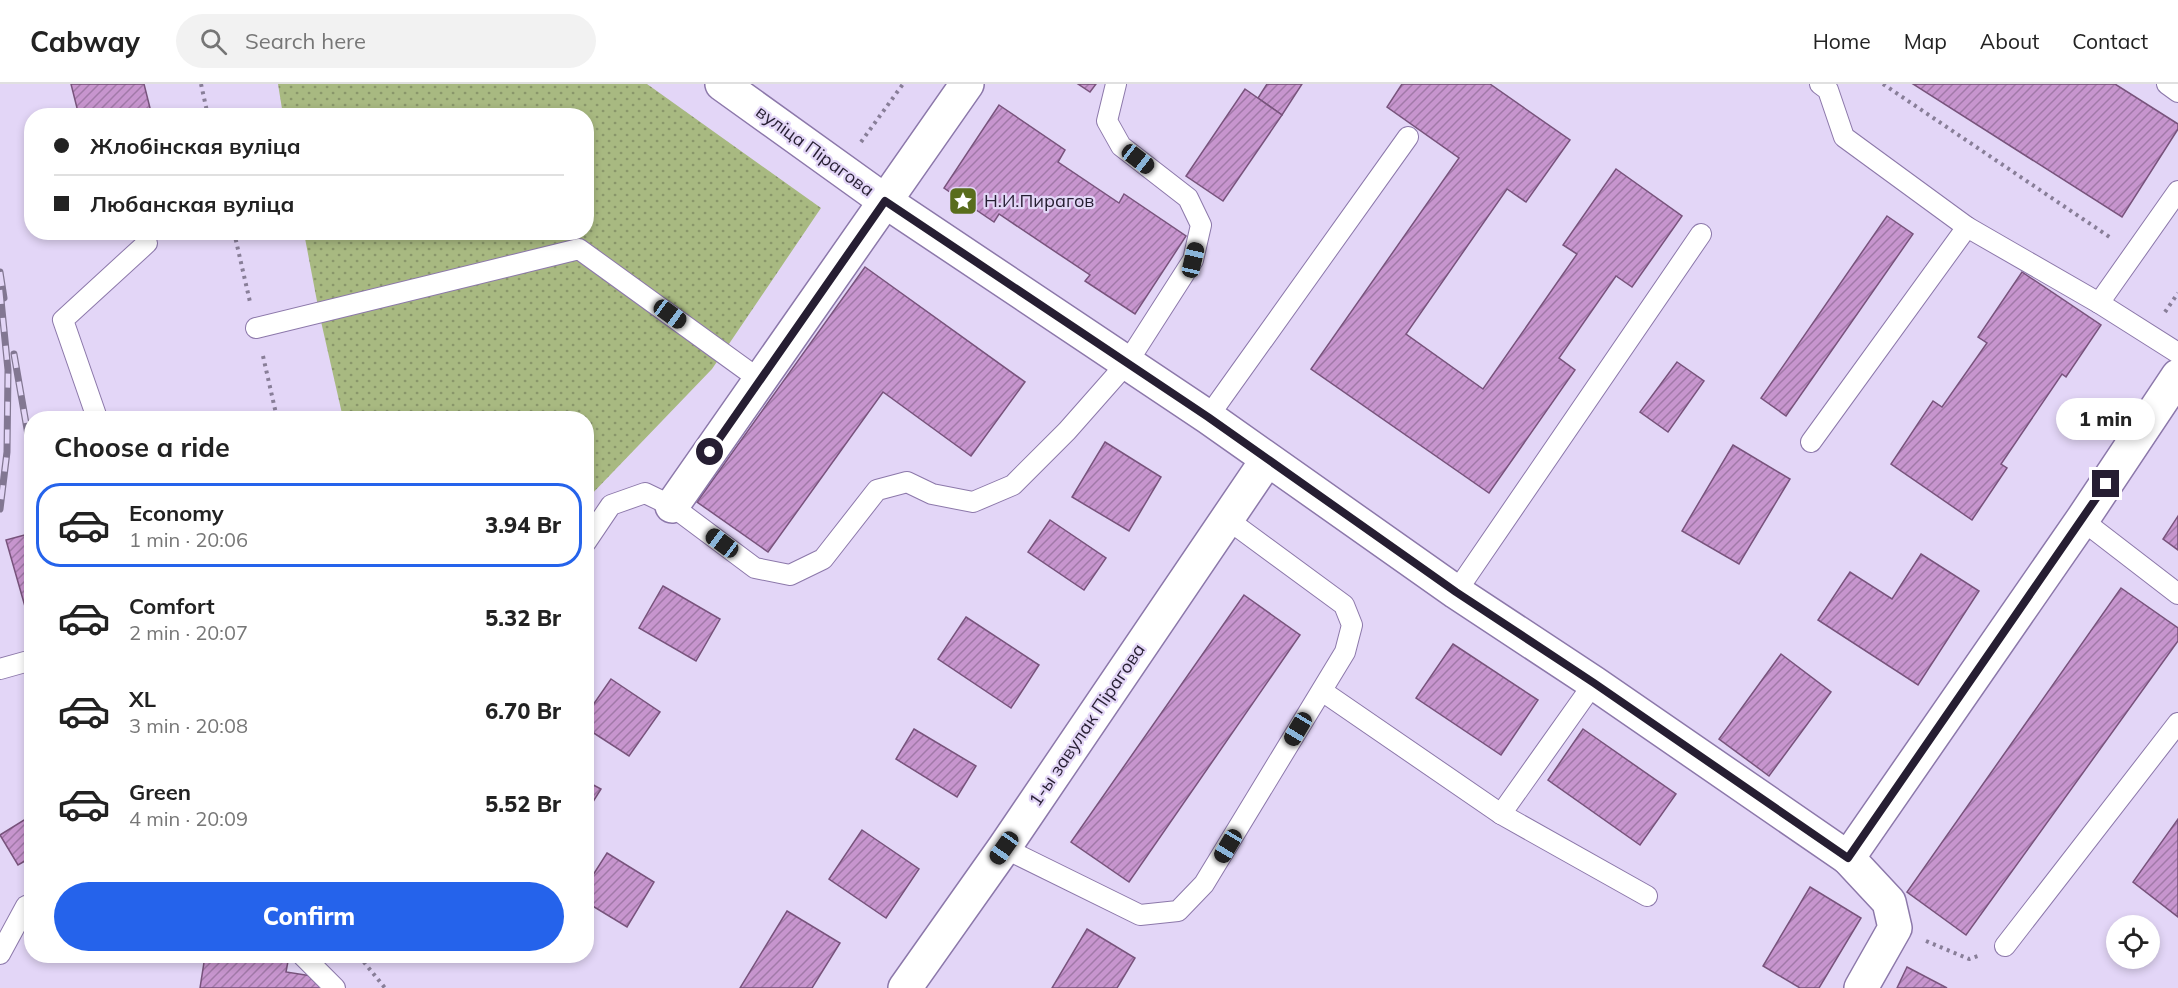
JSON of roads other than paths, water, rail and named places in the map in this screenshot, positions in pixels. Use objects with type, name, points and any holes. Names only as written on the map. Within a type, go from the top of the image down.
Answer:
[{"type":"street","name":"вуліца Пірагова","points":[[722,84],[885,201],[1208,417],[1456,592],[1594,683],[1848,858],[1889,902],[1895,928],[1862,988]]},
{"type":"street","points":[[672,506],[967,84]]},
{"type":"street","points":[[1848,858],[2082,520],[2178,376]]},
{"type":"street","name":"1-ы завулак Пірагова","points":[[904,988],[1004,848],[1267,460]]},
{"type":"lane","points":[[594,530],[611,506],[645,494],[672,506],[755,568],[790,575],[823,559],[877,490],[907,482],[932,494],[973,502],[1013,485],[1067,431],[1127,363],[1193,260],[1201,225],[1188,198],[1121,146],[1107,121],[1116,84]]},
{"type":"lane","points":[[1820,84],[1828,90],[1844,137],[1967,227],[2099,303],[2178,353]]},
{"type":"lane","points":[[2167,84],[2178,92]]},
{"type":"lane","points":[[1208,417],[1408,137]]},
{"type":"lane","points":[[2099,303],[2178,191]]},
{"type":"lane","points":[[1811,442],[1967,227]]},
{"type":"lane","points":[[1456,592],[1701,234]]},
{"type":"lane","points":[[95,411],[63,320],[147,243]]},
{"type":"lane","points":[[256,328],[579,249],[760,380]]},
{"type":"lane","points":[[1004,848],[1140,915],[1178,910],[1204,884],[1345,652],[1352,625],[1344,605],[1227,519]]},
{"type":"lane","points":[[2082,520],[2178,594]]},
{"type":"lane","points":[[0,669],[24,662]]},
{"type":"lane","points":[[1501,814],[1594,683]]},
{"type":"lane","points":[[1322,691],[1501,814],[1647,896]]},
{"type":"lane","points":[[2005,946],[2178,723]]},
{"type":"lane","points":[[0,954],[24,910]]},
{"type":"lane","points":[[310,963],[335,988]]},
{"type":"railway","points":[[0,272],[4,298]]},
{"type":"railway","points":[[0,290],[8,370],[7,452],[0,509]]},
{"type":"railway","points":[[14,354],[24,412]]},
{"type":"place","name":"Н.И.Пирагов","points":[[963,201]]}]
